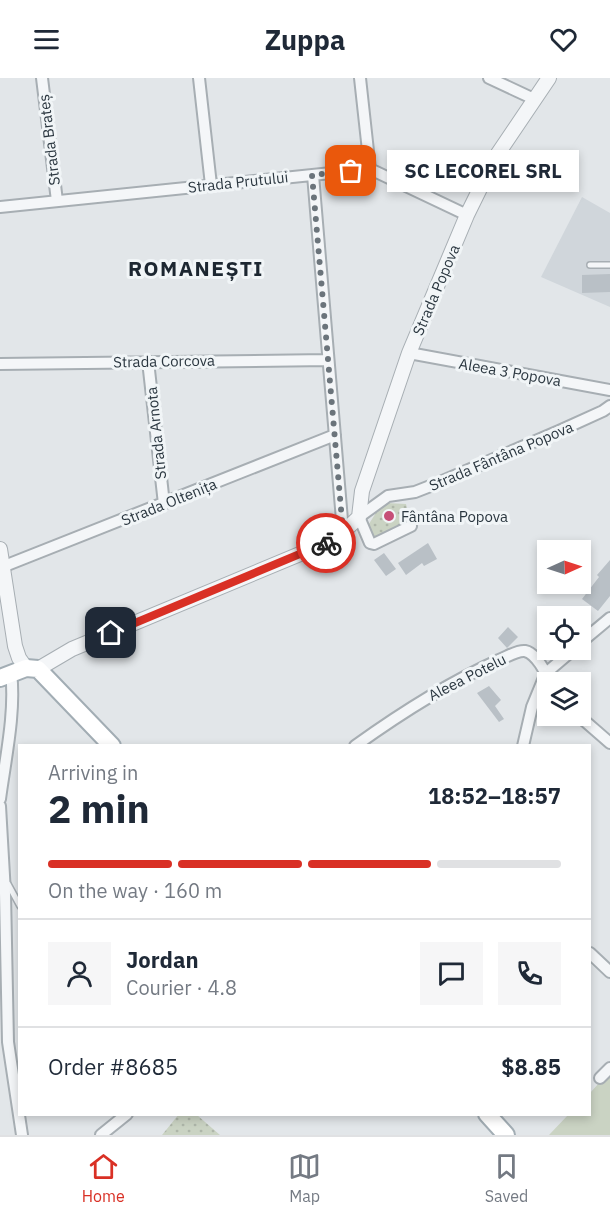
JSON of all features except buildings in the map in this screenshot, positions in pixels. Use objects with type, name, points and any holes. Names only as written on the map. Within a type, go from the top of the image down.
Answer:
[{"type":"main road","points":[[19,672],[109,744]]},
{"type":"main road","points":[[489,1116],[506,1135]]},
{"type":"street","name":"Strada Brateș","points":[[42,78],[57,201]]},
{"type":"street","points":[[199,78],[211,185]]},
{"type":"street","points":[[360,78],[370,168],[466,215]]},
{"type":"street","points":[[489,78],[534,99]]},
{"type":"street","name":"Strada Popova","points":[[359,518],[362,491],[409,353],[466,215],[495,158],[549,78]]},
{"type":"street","name":"Strada Prutului","points":[[0,207],[370,168]]},
{"type":"street","points":[[312,175],[343,532]]},
{"type":"street","name":"Aleea 3 Popova","points":[[409,353],[610,390]]},
{"type":"street","name":"Strada Corcova","points":[[0,364],[328,360]]},
{"type":"street","name":"Strada Arnota","points":[[148,361],[164,504]]},
{"type":"street","name":"Strada Fântâna Popova","points":[[359,518],[388,496],[415,492],[431,486],[559,431],[610,406]]},
{"type":"street","name":"Strada Oltenița","points":[[2,567],[335,435]]},
{"type":"street","points":[[19,672],[336,539],[359,518],[370,543],[374,544],[411,526]]},
{"type":"street","points":[[0,549],[15,646],[19,658],[19,672],[13,684],[0,799]]},
{"type":"street","points":[[591,634],[610,618]]},
{"type":"street","name":"Aleea Potelu","points":[[358,744],[408,708],[519,651],[527,651],[531,654],[544,672]]},
{"type":"street","points":[[553,672],[564,660]]},
{"type":"street","points":[[523,744],[532,707],[537,698]]},
{"type":"street","points":[[590,726],[610,743]]},
{"type":"street","points":[[0,806],[8,1042],[18,1108]]},
{"type":"street","points":[[591,954],[610,972]]},
{"type":"street","points":[[600,1078],[610,1068]]},
{"type":"street","points":[[19,1116],[22,1135]]},
{"type":"street","points":[[101,1135],[125,1116]]},
{"type":"lane","points":[[590,265],[610,265]]},
{"type":"lane","points":[[4,878],[18,902]]},
{"type":"shaded area","points":[[582,197],[610,213],[610,307],[541,277]]},
{"type":"green space","points":[[387,503],[406,504],[408,513],[402,528],[373,539],[367,527],[379,508]]},
{"type":"green space","points":[[610,1071],[610,1135],[549,1135],[567,1116],[591,1116],[591,1092]]},
{"type":"green space","points":[[177,1116],[198,1116],[220,1135],[162,1135]]},
{"type":"way so far","points":[[326,543],[336,539],[343,532],[312,175],[351,171]]},
{"type":"place","name":"SC LECOREL SRL","points":[[351,171]]},
{"type":"place","name":"Fântâna Popova","points":[[389,516]]},
{"type":"district","name":"ROMANEȘTI","points":[[196,268]]},
{"type":"route","points":[[111,633],[326,543]]}]
